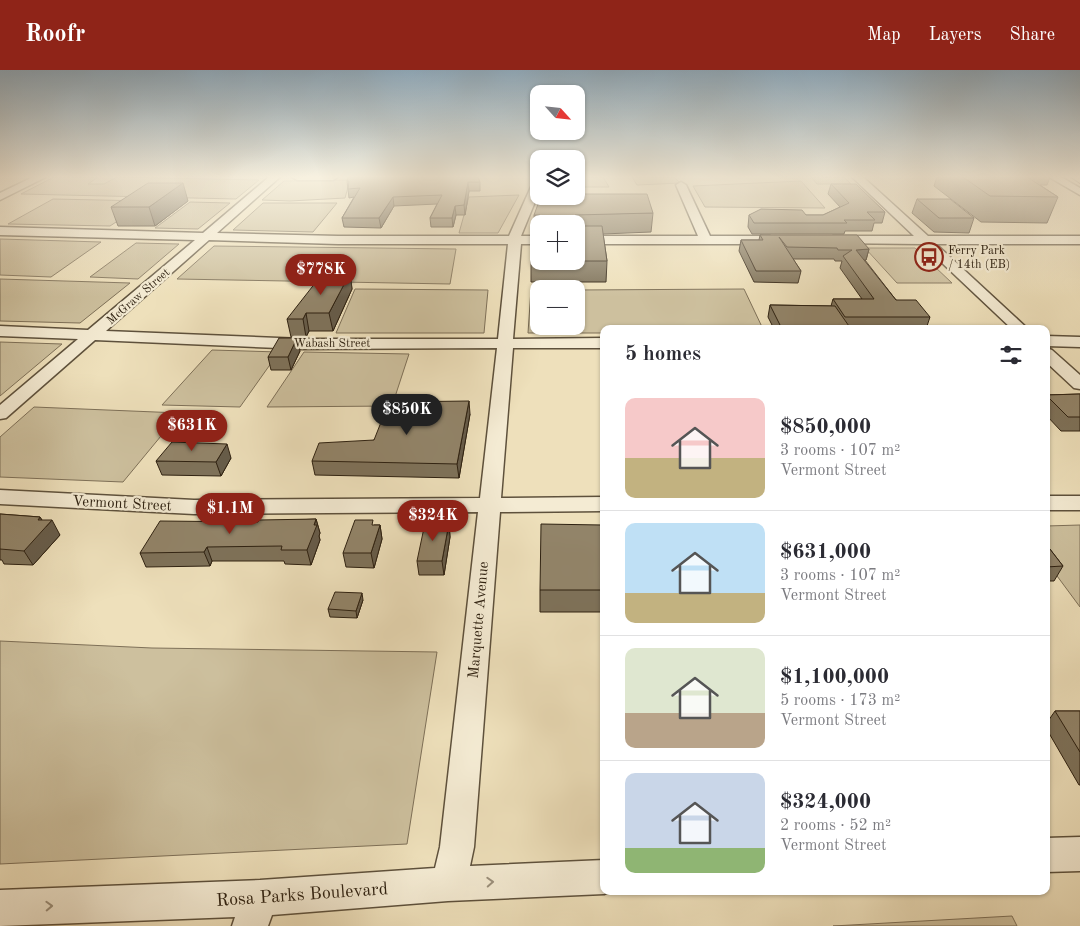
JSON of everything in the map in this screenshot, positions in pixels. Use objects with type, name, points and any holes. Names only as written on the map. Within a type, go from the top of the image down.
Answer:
[{"type":"street","name":"McGraw Street","points":[[0,414],[228,217]]},
{"type":"street","name":"Marquette Avenue","points":[[448,884],[457,847],[516,230],[522,217]]},
{"type":"street","points":[[696,217],[706,240]]},
{"type":"street","points":[[899,217],[1017,325]]},
{"type":"street","points":[[0,231],[338,240],[530,240]]},
{"type":"street","points":[[585,240],[784,240]]},
{"type":"street","points":[[822,240],[1080,240]]},
{"type":"street","name":"Wabash Street","points":[[0,331],[303,344],[600,343]]},
{"type":"street","points":[[1050,341],[1080,342]]},
{"type":"street","points":[[1050,356],[1080,384]]},
{"type":"street","name":"Vermont Street","points":[[0,497],[194,507],[600,504]]},
{"type":"street","points":[[1050,503],[1080,503]]},
{"type":"street","points":[[1050,856],[1080,854]]},
{"type":"street","name":"Rosa Parks Boulevard","points":[[0,908],[255,912],[448,884],[600,877]]},
{"type":"shaded area","points":[[21,217],[124,217],[110,226],[8,224]]},
{"type":"shaded area","points":[[170,217],[213,217],[198,229],[155,228]]},
{"type":"shaded area","points":[[248,217],[325,217],[313,232],[233,230]]},
{"type":"shaded area","points":[[463,217],[507,217],[498,233],[459,233]]},
{"type":"shaded area","points":[[0,239],[101,242],[51,277],[0,275]]},
{"type":"shaded area","points":[[136,243],[179,244],[138,279],[90,277]]},
{"type":"shaded area","points":[[214,246],[456,249],[450,284],[177,279]]},
{"type":"shaded area","points":[[865,248],[915,248],[952,283],[897,283]]},
{"type":"shaded area","points":[[0,279],[130,283],[80,323],[0,321]]},
{"type":"shaded area","points":[[355,289],[488,290],[484,333],[336,333]]},
{"type":"shaded area","points":[[744,289],[761,325],[600,325],[600,333],[585,333],[585,290]]},
{"type":"shaded area","points":[[530,304],[530,333],[528,333]]},
{"type":"shaded area","points":[[0,342],[62,344],[0,396]]},
{"type":"shaded area","points":[[212,350],[279,352],[240,407],[162,405]]},
{"type":"shaded area","points":[[304,352],[409,354],[392,406],[267,407]]},
{"type":"shaded area","points":[[34,407],[180,413],[123,482],[0,477],[0,437]]},
{"type":"shaded area","points":[[1080,525],[1080,607],[1050,566],[1050,526]]},
{"type":"shaded area","points":[[0,641],[152,648],[437,652],[407,844],[0,864]]},
{"type":"shaded area","points":[[1012,916],[1017,926],[833,926]]},
{"type":"building","points":[[343,217],[380,217],[379,218]]},
{"type":"building","points":[[431,217],[452,217],[452,218]]},
{"type":"building","points":[[750,217],[872,217],[875,220],[844,220],[847,223],[754,223]]},
{"type":"building","points":[[938,217],[974,218],[939,218]]},
{"type":"building","points":[[585,226],[602,226],[607,261],[585,261]]},
{"type":"building","points":[[760,235],[857,235],[869,249],[856,250],[896,300],[916,300],[930,317],[845,317],[833,299],[874,299],[843,256],[852,250],[787,247],[779,237],[801,271],[756,271],[741,240],[763,240]]},
{"type":"building","points":[[323,273],[350,273],[329,313],[306,313],[303,319],[287,319]]},
{"type":"building","points":[[770,305],[835,306],[848,325],[780,325]]},
{"type":"building","points":[[279,338],[297,338],[288,357],[268,357]]},
{"type":"building","points":[[1080,394],[1080,417],[1068,417],[1050,399],[1050,395]]},
{"type":"building","points":[[469,401],[457,464],[312,461],[319,443],[374,440],[389,402]]},
{"type":"building","points":[[172,442],[227,444],[216,462],[156,461]]},
{"type":"building","points":[[0,514],[40,517],[38,520],[52,520],[24,551],[0,549]]},
{"type":"building","points":[[316,519],[314,525],[317,525],[307,550],[281,550],[282,546],[207,547],[204,552],[140,553],[160,521],[258,522],[259,520]]},
{"type":"building","points":[[355,520],[373,520],[372,525],[380,525],[371,553],[343,553]]},
{"type":"building","points":[[425,523],[449,523],[442,561],[417,561]]},
{"type":"building","points":[[541,524],[600,525],[600,590],[540,590]]},
{"type":"building","points":[[1050,549],[1063,566],[1050,567]]},
{"type":"building","points":[[335,592],[362,593],[356,611],[328,609]]},
{"type":"building","points":[[1055,711],[1080,711],[1080,752]]},
{"type":"place","name":"Ferry Park / 14th (EB)","points":[[929,257]]}]
